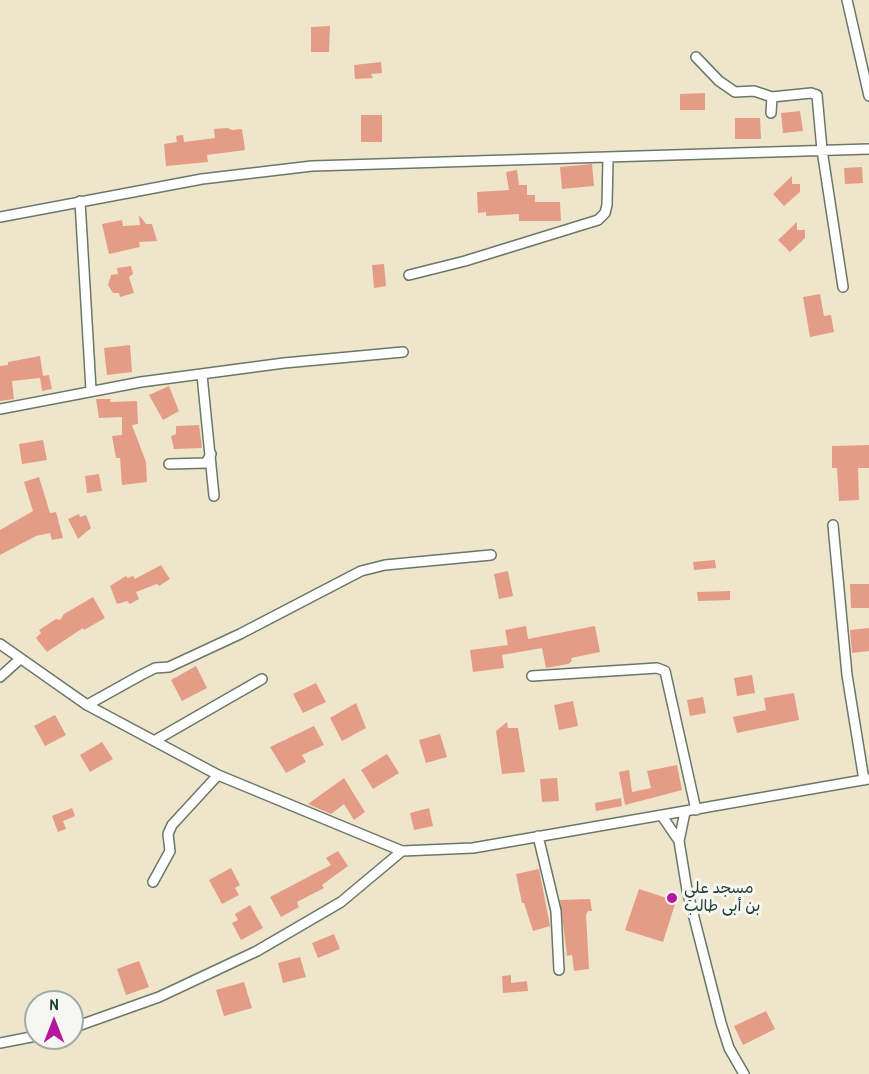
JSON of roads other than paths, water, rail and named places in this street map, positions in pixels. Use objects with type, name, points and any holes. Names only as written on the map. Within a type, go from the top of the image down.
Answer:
[{"type":"street","points":[[847,0],[869,96]]},
{"type":"street","points":[[696,57],[719,81],[735,92],[754,91],[772,97],[793,93],[817,95],[822,150],[843,287]]},
{"type":"street","points":[[771,113],[772,97]]},
{"type":"street","points":[[0,217],[202,179],[312,165],[869,149]]},
{"type":"street","points":[[410,274],[465,261],[598,220],[605,213],[607,205],[608,158]]},
{"type":"street","points":[[80,201],[91,390]]},
{"type":"street","points":[[0,409],[91,390],[284,363],[403,352]]},
{"type":"street","points":[[202,375],[214,496]]},
{"type":"street","points":[[169,464],[198,465],[206,463],[211,454]]},
{"type":"street","points":[[0,644],[87,705],[218,775],[402,851],[473,848],[612,822],[662,816],[867,780],[847,675],[833,525]]},
{"type":"street","points":[[87,705],[155,668],[169,667],[240,634],[361,571],[385,565],[491,555]]},
{"type":"street","points":[[0,677],[20,659]]},
{"type":"street","points":[[532,676],[657,668],[665,671],[696,810]]},
{"type":"street","points":[[154,741],[262,679]]},
{"type":"street","points":[[153,882],[170,851],[168,834],[172,825],[218,775]]},
{"type":"street","points":[[685,812],[679,842],[687,890],[718,1013],[729,1048],[744,1074]]},
{"type":"street","points":[[662,816],[679,842]]},
{"type":"street","points":[[538,836],[556,911],[559,970]]},
{"type":"street","points":[[84,1024],[159,997],[257,951],[341,902],[402,851]]},
{"type":"street","points":[[0,1043],[24,1038]]},
{"type":"place","name":"مسجد علي بن أبى طالب","points":[[672,898]]}]
